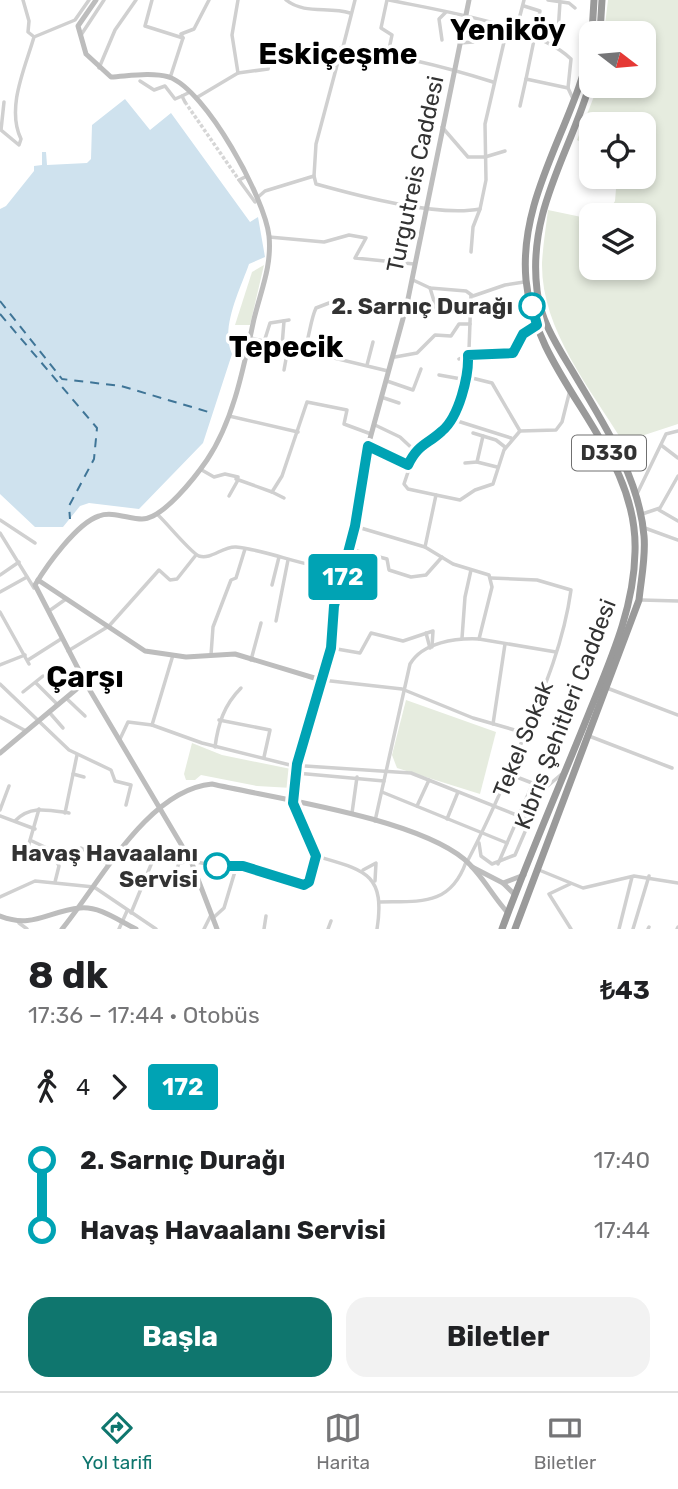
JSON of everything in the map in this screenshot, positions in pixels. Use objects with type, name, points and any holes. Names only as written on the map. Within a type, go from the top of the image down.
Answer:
[{"type":"highway","name":"Kıbrıs Şehitleri Caddesi","points":[[593,21],[594,0]]},
{"type":"highway","points":[[601,21],[602,0]]},
{"type":"highway","name":"Kıbrıs Şehitleri Caddesi","points":[[502,929],[626,615],[635,560],[633,526],[621,480],[537,325],[526,282],[531,214],[579,86]]},
{"type":"highway","name":"Kıbrıs Şehitleri Caddesi","points":[[515,929],[639,600],[644,553],[640,514],[616,446],[557,345],[537,292],[540,218],[584,98]]},
{"type":"highway","points":[[515,895],[526,900]]},
{"type":"highway","points":[[508,913],[519,918]]},
{"type":"main road","points":[[96,0],[80,21],[80,40],[86,54],[111,77],[148,75],[170,78],[197,98],[231,144],[269,237],[268,274],[228,416],[216,445],[200,469],[157,514],[141,519],[98,516],[51,561],[38,580],[35,590],[191,861],[217,929]]},
{"type":"main road","name":"Turgutreis Caddesi","points":[[293,803],[297,764],[331,648],[334,606],[355,526],[368,446],[395,357],[426,207],[439,160],[442,127],[469,0]]},
{"type":"main road","points":[[38,580],[145,651],[173,656],[235,654],[321,680]]},
{"type":"main road","points":[[0,753],[86,682]]},
{"type":"main road","points":[[62,929],[81,908],[107,864],[159,808],[193,787],[212,784],[352,814],[422,837],[503,883],[515,895]]},
{"type":"main road","points":[[468,863],[508,913]]},
{"type":"main road","points":[[503,883],[524,875]]},
{"type":"main road","points":[[0,916],[19,923],[81,908],[97,910],[121,926],[136,929]]},
{"type":"street","points":[[23,0],[29,20],[28,32],[34,37]]},
{"type":"street","points":[[34,37],[75,20],[89,0]]},
{"type":"street","points":[[80,40],[84,27],[104,0]]},
{"type":"street","points":[[99,68],[115,30],[136,0]]},
{"type":"street","points":[[152,0],[145,26],[183,38]]},
{"type":"street","points":[[170,78],[183,31],[194,29],[209,0]]},
{"type":"street","points":[[237,0],[232,35],[238,73]]},
{"type":"street","points":[[286,0],[307,10],[337,9],[351,13]]},
{"type":"street","points":[[355,0],[347,40],[341,48],[316,144],[316,184],[353,194],[426,207],[480,209]]},
{"type":"street","points":[[388,54],[392,35],[381,29],[388,0],[466,17],[516,31],[558,48],[571,59],[568,88],[575,102]]},
{"type":"street","points":[[516,31],[524,0]]},
{"type":"street","points":[[548,0],[575,8]]},
{"type":"street","points":[[558,48],[560,2]]},
{"type":"street","points":[[520,106],[540,11],[524,6]]},
{"type":"street","points":[[442,40],[439,19],[446,12]]},
{"type":"street","points":[[471,252],[473,228],[485,191],[485,124],[507,29]]},
{"type":"street","points":[[459,43],[473,42],[484,35]]},
{"type":"street","points":[[4,102],[1,130],[19,145],[22,139],[16,124],[17,99],[34,37]]},
{"type":"street","points":[[197,98],[238,73],[268,69],[272,51],[277,47],[340,54]]},
{"type":"street","points":[[341,48],[388,54],[455,69],[493,82]]},
{"type":"street","points":[[526,79],[568,88]]},
{"type":"street","points":[[140,81],[154,90],[165,86],[175,99],[188,93]]},
{"type":"street","points":[[183,96],[185,102]]},
{"type":"street","points":[[442,127],[463,155],[485,157],[505,151]]},
{"type":"street","points":[[245,177],[239,180],[256,200],[265,191],[314,176]]},
{"type":"street","points":[[269,237],[324,242],[349,235],[366,239],[355,258],[415,264]]},
{"type":"street","points":[[411,279],[430,288],[466,291],[471,295]]},
{"type":"street","points":[[471,295],[526,282]]},
{"type":"street","points":[[430,288],[438,314],[446,314]]},
{"type":"street","points":[[471,295],[468,379],[451,419],[441,433],[415,451],[408,465],[405,487],[460,500],[467,498],[475,490],[493,484],[505,447],[520,430],[556,430],[562,422],[570,388]]},
{"type":"street","points":[[304,351],[313,329],[312,317],[316,307],[330,303]]},
{"type":"street","points":[[264,342],[270,323],[287,320],[282,346]]},
{"type":"street","points":[[395,357],[417,353],[435,335],[451,336],[459,324],[470,324]]},
{"type":"street","points":[[459,359],[468,355],[509,355],[527,329],[537,325]]},
{"type":"street","points":[[251,338],[390,371]]},
{"type":"street","points":[[367,365],[373,342]]},
{"type":"street","points":[[284,370],[288,348]]},
{"type":"street","points":[[387,381],[413,390],[421,369]]},
{"type":"street","points":[[439,375],[492,383],[520,430]]},
{"type":"street","points":[[384,398],[399,403]]},
{"type":"street","points":[[272,492],[298,432],[307,402],[347,410],[344,424],[372,434]]},
{"type":"street","points":[[228,416],[298,432]]},
{"type":"street","points":[[451,419],[511,438]]},
{"type":"street","points":[[375,425],[400,437],[415,451]]},
{"type":"street","points":[[635,498],[666,434],[678,430]]},
{"type":"street","points":[[473,433],[505,447]]},
{"type":"street","points":[[477,462],[483,436]]},
{"type":"street","points":[[661,445],[678,458]]},
{"type":"street","points":[[368,446],[408,465]]},
{"type":"street","points":[[465,463],[477,462],[497,467]]},
{"type":"street","points":[[200,469],[218,478],[225,474],[237,477],[238,480],[284,498]]},
{"type":"street","points":[[640,514],[657,509],[678,476]]},
{"type":"street","points":[[229,496],[238,480]]},
{"type":"street","points":[[425,547],[436,495]]},
{"type":"street","points":[[657,509],[678,521]]},
{"type":"street","points":[[157,514],[176,530],[186,546],[197,555],[205,556],[230,547],[320,569],[345,569]]},
{"type":"street","points":[[0,520],[35,543]]},
{"type":"street","points":[[355,526],[425,547],[491,578],[492,587],[479,639]]},
{"type":"street","points":[[633,526],[678,540]]},
{"type":"street","points":[[0,535],[35,590]]},
{"type":"street","points":[[211,655],[212,627],[221,613],[231,580],[236,578],[245,549]]},
{"type":"street","points":[[349,549],[387,559],[389,570],[411,577],[426,575],[442,557]]},
{"type":"street","points":[[68,651],[109,626],[159,570],[170,580],[177,579],[197,555]]},
{"type":"street","points":[[272,585],[279,557]]},
{"type":"street","points":[[276,621],[288,560]]},
{"type":"street","points":[[0,575],[19,562]]},
{"type":"street","points":[[462,638],[465,597],[471,570]]},
{"type":"street","points":[[0,592],[27,578]]},
{"type":"street","name":"Tekel Sokak","points":[[379,902],[432,900],[449,891],[461,877],[496,807],[543,694],[571,590],[537,580],[491,578]]},
{"type":"street","points":[[47,613],[68,598]]},
{"type":"street","points":[[639,600],[678,601]]},
{"type":"street","points":[[0,612],[28,662],[61,639]]},
{"type":"street","points":[[251,660],[261,623]]},
{"type":"street","points":[[331,648],[360,653],[371,633],[403,641],[426,633],[431,647]]},
{"type":"street","points":[[375,821],[402,690],[415,656],[431,647],[462,638],[556,652]]},
{"type":"street","points":[[493,724],[505,644]]},
{"type":"street","points":[[0,665],[25,654]]},
{"type":"street","points":[[152,725],[173,656]]},
{"type":"street","points":[[23,692],[43,676]]},
{"type":"street","points":[[321,680],[402,690],[525,733]]},
{"type":"street","points":[[36,683],[57,704]]},
{"type":"street","points":[[0,684],[77,755],[111,771],[115,781],[131,785],[126,805]]},
{"type":"street","points":[[215,747],[219,720],[232,697],[241,688]]},
{"type":"street","points":[[607,688],[678,715]]},
{"type":"street","points":[[65,697],[85,716]]},
{"type":"street","points":[[49,712],[62,728]]},
{"type":"street","points":[[0,718],[26,731]]},
{"type":"street","points":[[219,720],[270,730],[264,757]]},
{"type":"street","points":[[120,739],[128,722],[152,725],[215,747],[297,764],[411,773],[529,820]]},
{"type":"street","points":[[589,736],[672,768]]},
{"type":"street","points":[[15,821],[25,811],[39,809],[67,813],[77,755]]},
{"type":"street","points":[[478,841],[484,861],[498,864],[515,855],[545,788],[559,773],[566,771]]},
{"type":"street","points":[[296,773],[357,777],[384,782]]},
{"type":"street","points":[[73,774],[84,777]]},
{"type":"street","points":[[509,774],[545,788]]},
{"type":"street","points":[[352,814],[357,777]]},
{"type":"street","points":[[417,806],[429,780]]},
{"type":"street","points":[[498,864],[533,783]]},
{"type":"street","points":[[0,810],[9,786]]},
{"type":"street","points":[[382,792],[507,843]]},
{"type":"street","points":[[447,819],[458,792]]},
{"type":"street","points":[[172,883],[179,863],[191,861],[236,868],[243,866],[304,885],[309,882],[316,856],[293,803]]},
{"type":"street","points":[[26,854],[32,841],[39,809]]},
{"type":"street","points":[[0,816],[35,829]]},
{"type":"street","points":[[32,841],[51,850],[58,866],[55,882]]},
{"type":"street","points":[[81,848],[107,864]]},
{"type":"street","points":[[121,926],[155,855]]},
{"type":"street","points":[[316,856],[362,870],[375,881]]},
{"type":"street","points":[[362,870],[376,863],[375,881],[379,902],[377,929]]},
{"type":"street","points":[[204,929],[213,916],[224,908],[236,868]]},
{"type":"street","points":[[538,870],[583,888],[633,876],[649,876],[678,883]]},
{"type":"street","points":[[619,929],[633,876]]},
{"type":"street","points":[[633,929],[649,876]]},
{"type":"street","points":[[0,897],[35,881],[94,887],[156,929]]},
{"type":"street","points":[[571,929],[549,894],[560,886],[572,883]]},
{"type":"street","points":[[264,929],[266,916]]},
{"type":"street","points":[[328,929],[331,920]]},
{"type":"street","points":[[19,923],[27,929]]},
{"type":"shaded area","points":[[608,0],[678,0],[678,424],[623,442],[558,334],[544,287],[542,263],[548,210],[579,216],[579,280],[656,280],[656,203],[614,203],[616,189],[656,189],[656,112],[588,112],[593,98],[656,98],[656,21],[605,21]]},
{"type":"shaded area","points":[[264,265],[250,325],[235,325],[252,272]]},
{"type":"shaded area","points":[[406,700],[496,732],[480,794],[397,768],[392,755]]},
{"type":"shaded area","points":[[192,743],[222,755],[291,769],[292,788],[257,786],[201,775],[195,780],[186,780],[184,774]]},
{"type":"water","points":[[125,99],[150,130],[171,113],[250,222],[258,217],[265,257],[249,264],[237,297],[228,333],[232,354],[203,443],[139,509],[89,503],[80,506],[63,527],[35,527],[0,494],[0,209],[6,206],[34,171],[34,166],[42,165],[42,152],[46,152],[47,165],[87,163],[91,159],[92,125]]},
{"type":"ferry route","points":[[0,301],[62,379],[121,386],[212,413]]},
{"type":"ferry route","points":[[0,314],[97,428],[94,459],[69,506],[70,519]]},
{"type":"tunnel","points":[[185,102],[239,180]]},
{"type":"bus line","name":"172","points":[[217,866],[243,866],[304,885],[309,882],[316,856],[293,803],[297,764],[331,648],[334,606],[355,526],[368,446],[408,465],[415,451],[441,433],[450,421],[468,377],[468,355],[513,353],[527,329],[537,325],[532,306]]},
{"type":"place","name":"2. Sarnıç Durağı","points":[[532,306]]},
{"type":"place","name":"Havaş Havaalanı Servisi","points":[[217,866]]},
{"type":"district","name":"Yeniköy","points":[[508,30]]},
{"type":"district","name":"Eskiçeşme","points":[[338,54]]},
{"type":"district","name":"Tepecik","points":[[286,347]]},
{"type":"district","name":"Çarşı","points":[[85,677]]}]
